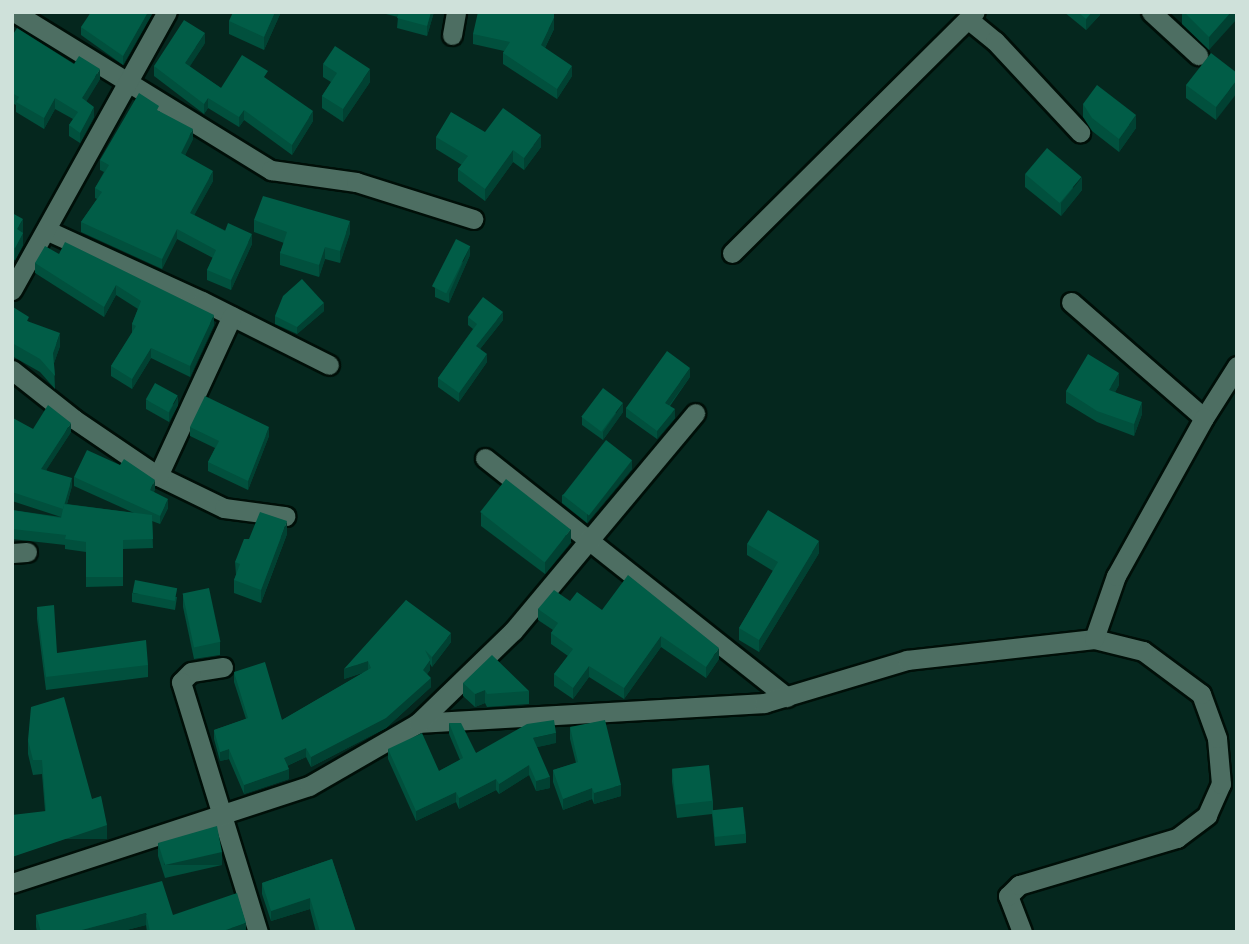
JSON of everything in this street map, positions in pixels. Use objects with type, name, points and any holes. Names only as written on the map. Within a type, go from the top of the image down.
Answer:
[{"type":"street","points":[[15,12],[124,84],[271,170],[356,182],[473,219]]},
{"type":"street","points":[[12,290],[124,84],[167,12]]},
{"type":"street","points":[[453,35],[456,12]]},
{"type":"street","points":[[1151,12],[1198,55]]},
{"type":"street","points":[[732,253],[972,16],[1080,132]]},
{"type":"street","points":[[46,230],[232,316],[329,365]]},
{"type":"street","points":[[1071,302],[1204,418]]},
{"type":"street","points":[[158,476],[232,316]]},
{"type":"street","points":[[1094,639],[1116,576],[1204,418],[1237,366]]},
{"type":"street","points":[[12,370],[74,419],[158,476],[224,508],[285,516]]},
{"type":"street","points":[[12,883],[309,786],[418,723],[513,631],[590,542],[695,412]]},
{"type":"street","points":[[485,458],[787,697]]},
{"type":"street","points":[[418,723],[681,710],[787,697],[907,660],[1094,639],[1143,651],[1201,694],[1217,738],[1221,784],[1207,815],[1177,838],[1019,885],[1008,897],[1021,932]]},
{"type":"street","points":[[223,667],[191,673],[181,682],[258,932]]},
{"type":"building","points":[[91,12],[148,12],[123,56],[81,27]]},
{"type":"building","points":[[233,12],[275,12],[264,37],[229,21]]},
{"type":"building","points":[[399,12],[431,12],[427,26],[397,18]]},
{"type":"building","points":[[478,12],[554,12],[554,18],[541,45],[572,66],[557,89],[503,53],[510,42],[473,34]]},
{"type":"building","points":[[1078,12],[1092,12],[1086,19]]},
{"type":"building","points":[[1184,12],[1231,12],[1209,37]]},
{"type":"building","points":[[184,20],[205,33],[185,63],[221,88],[242,55],[268,71],[264,77],[313,111],[292,145],[244,110],[239,117],[208,98],[204,104],[154,66]]},
{"type":"building","points":[[17,28],[74,64],[79,56],[100,69],[82,98],[94,107],[80,133],[69,125],[78,112],[55,98],[44,118],[16,102],[19,97],[12,93],[12,36]]},
{"type":"building","points":[[335,46],[370,69],[343,109],[322,96],[337,73],[323,64]]},
{"type":"building","points":[[1211,53],[1237,73],[1237,80],[1216,107],[1186,85]]},
{"type":"building","points":[[1097,85],[1136,115],[1119,139],[1092,118],[1083,104]]},
{"type":"building","points":[[139,93],[159,106],[157,110],[193,129],[181,153],[213,171],[190,213],[225,231],[228,223],[252,234],[231,280],[207,270],[216,250],[177,229],[162,259],[81,222],[102,192],[95,188],[109,165],[100,160]]},
{"type":"building","points":[[503,108],[541,135],[524,158],[513,150],[485,189],[458,169],[468,156],[436,137],[451,112],[485,132]]},
{"type":"building","points":[[1047,148],[1081,177],[1060,203],[1025,174]]},
{"type":"building","points":[[263,196],[350,221],[340,251],[325,247],[319,265],[280,253],[287,232],[254,220]]},
{"type":"building","points":[[12,213],[23,219],[17,229],[23,233],[15,248],[12,247]]},
{"type":"building","points":[[456,239],[470,246],[446,293],[432,286]]},
{"type":"building","points":[[65,242],[214,315],[190,366],[151,348],[132,379],[111,366],[136,326],[132,324],[141,301],[116,285],[104,307],[35,263],[45,246],[59,254]]},
{"type":"building","points":[[302,279],[324,303],[297,327],[275,316],[283,296]]},
{"type":"building","points":[[483,297],[503,312],[476,346],[487,354],[459,393],[438,378],[477,324],[468,317]]},
{"type":"building","points":[[13,307],[29,317],[27,321],[60,333],[53,353],[55,376],[40,359],[12,343]]},
{"type":"building","points":[[667,351],[690,368],[665,403],[675,409],[657,431],[626,408]]},
{"type":"building","points":[[1088,354],[1119,373],[1109,390],[1142,402],[1134,424],[1097,411],[1066,391]]},
{"type":"building","points":[[155,383],[178,396],[169,412],[146,400]]},
{"type":"building","points":[[603,388],[623,403],[601,432],[581,417]]},
{"type":"building","points":[[205,396],[269,427],[248,481],[208,462],[219,441],[190,427]]},
{"type":"building","points":[[48,405],[71,423],[41,469],[72,478],[63,509],[12,492],[12,419],[33,429]]},
{"type":"building","points":[[606,440],[632,460],[589,515],[563,495]]},
{"type":"building","points":[[87,450],[120,465],[124,459],[155,480],[150,490],[168,499],[160,516],[74,477]]},
{"type":"building","points":[[506,479],[571,529],[545,563],[480,512]]},
{"type":"building","points":[[64,504],[152,515],[153,539],[123,540],[123,577],[86,577],[86,542],[65,539],[66,535],[12,529],[12,510],[61,518]]},
{"type":"building","points":[[768,510],[819,541],[759,640],[739,628],[778,562],[747,544]]},
{"type":"building","points":[[260,512],[287,521],[261,590],[234,580],[240,564],[235,562],[244,539],[249,539]]},
{"type":"building","points":[[628,575],[719,648],[706,667],[661,636],[624,688],[589,666],[573,688],[554,674],[573,649],[551,633],[558,623],[538,609],[554,590],[570,601],[577,592],[602,610]]},
{"type":"building","points":[[135,580],[177,588],[175,601],[133,593]]},
{"type":"building","points":[[209,588],[220,642],[194,647],[183,594]]},
{"type":"building","points":[[406,600],[451,633],[432,657],[425,650],[430,660],[423,670],[431,678],[386,718],[311,757],[306,748],[284,758],[289,769],[244,785],[229,749],[220,752],[214,730],[248,718],[234,672],[265,662],[282,720],[371,668],[368,661],[344,669]]},
{"type":"building","points":[[54,605],[57,653],[146,640],[148,665],[46,677],[37,607]]},
{"type":"building","points":[[492,655],[529,691],[487,694],[485,690],[475,694],[463,683]]},
{"type":"building","points":[[64,697],[92,799],[101,796],[107,825],[12,857],[12,815],[46,811],[42,760],[33,760],[28,740],[31,707]]},
{"type":"building","points":[[554,720],[556,733],[533,738],[550,777],[536,781],[529,765],[499,784],[496,779],[459,798],[456,792],[416,811],[388,749],[422,733],[439,771],[463,758],[449,723],[461,723],[476,753],[527,724]]},
{"type":"building","points":[[605,720],[621,785],[594,793],[592,788],[563,799],[553,770],[578,762],[570,727]]},
{"type":"building","points":[[709,765],[713,801],[676,805],[672,769]]},
{"type":"building","points":[[743,807],[746,834],[715,837],[712,810]]},
{"type":"building","points":[[217,826],[222,852],[165,865],[158,843]]},
{"type":"building","points":[[332,859],[356,932],[320,932],[310,898],[271,911],[262,883]]},
{"type":"building","points":[[162,881],[173,915],[237,893],[246,923],[220,932],[150,932],[146,913],[74,932],[41,932],[36,915]]}]
